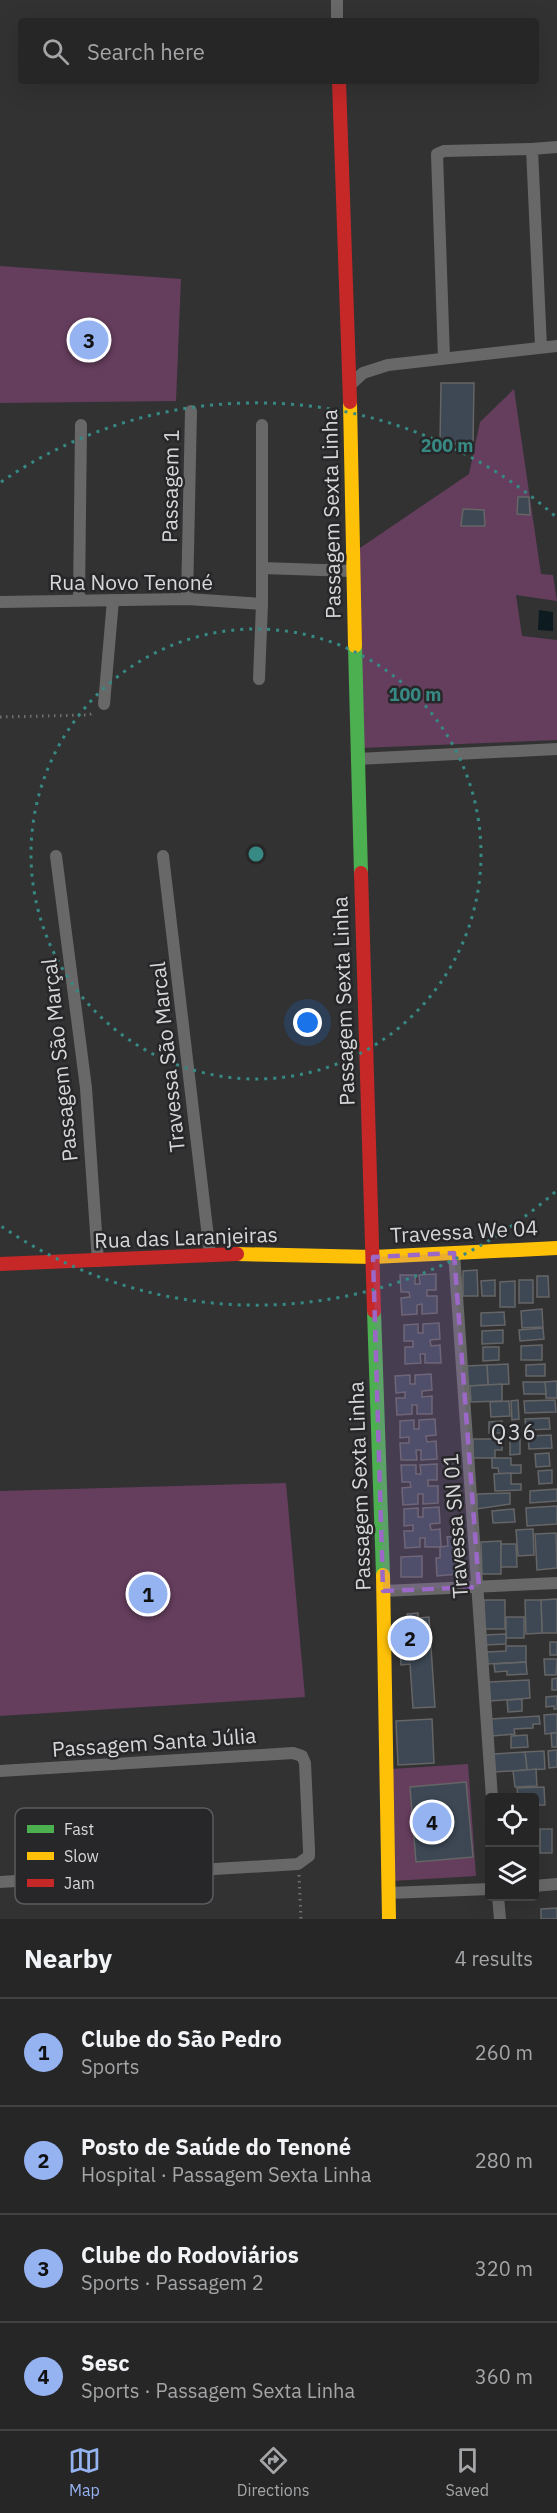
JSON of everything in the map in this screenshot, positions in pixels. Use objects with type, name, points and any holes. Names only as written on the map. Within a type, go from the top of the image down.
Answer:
[{"type":"street","points":[[337,0],[337,18]]},
{"type":"street","name":"Passagem Sexta Linha","points":[[339,84],[350,385],[357,759],[383,1591],[389,1919]]},
{"type":"street","points":[[444,358],[437,154],[444,151],[557,147]]},
{"type":"street","points":[[532,148],[541,347]]},
{"type":"street","points":[[350,385],[363,374],[388,364],[557,346]]},
{"type":"street","name":"Passagem 1","points":[[187,599],[191,411]]},
{"type":"street","points":[[78,600],[81,425]]},
{"type":"street","points":[[259,679],[262,604],[262,425]]},
{"type":"street","points":[[262,568],[352,571]]},
{"type":"street","name":"Rua Novo Tenoné","points":[[0,602],[187,599],[262,604]]},
{"type":"street","points":[[104,704],[113,600]]},
{"type":"street","points":[[357,759],[557,749]]},
{"type":"street","name":"Passagem São Marçal","points":[[56,856],[86,1088],[98,1261]]},
{"type":"street","name":"Travessa São Marcal","points":[[163,856],[210,1254]]},
{"type":"street","name":"Travessa We 04","points":[[373,1257],[557,1248]]},
{"type":"street","name":"Travessa SN 01","points":[[454,1253],[492,1793]]},
{"type":"street","name":"Rua das Laranjeiras","points":[[0,1264],[210,1254],[373,1257]]},
{"type":"street","points":[[383,1591],[557,1583]]},
{"type":"street","name":"Passagem Santa Júlia","points":[[0,1771],[293,1752],[302,1756],[305,1763],[309,1850],[309,1856],[298,1864]]},
{"type":"street","points":[[213,1869],[298,1864]]},
{"type":"street","points":[[0,1882],[15,1881]]},
{"type":"street","points":[[539,1886],[557,1884]]},
{"type":"street","points":[[389,1893],[485,1889]]},
{"type":"street","points":[[498,1901],[500,1919]]},
{"type":"path","points":[[0,717],[88,715],[99,711],[104,704]]},
{"type":"path","points":[[298,1864],[301,1919]]},
{"type":"highlighted area","points":[[454,1253],[479,1587],[383,1591],[373,1257]]},
{"type":"shaded area","points":[[0,266],[181,279],[176,401],[0,403]]},
{"type":"shaded area","points":[[514,389],[541,574],[553,575],[557,601],[516,595],[522,636],[557,640],[557,740],[361,748],[357,550],[469,474],[480,422]]},
{"type":"shaded area","points":[[539,610],[553,612],[553,631],[538,630]]},
{"type":"shaded area","points":[[286,1483],[305,1697],[0,1716],[0,1491]]},
{"type":"shaded area","points":[[468,1764],[476,1876],[392,1881],[392,1769]]},
{"type":"building","points":[[441,383],[474,383],[473,445],[440,443]]},
{"type":"building","points":[[518,497],[529,497],[530,515],[517,514]]},
{"type":"building","points":[[463,509],[484,510],[485,526],[461,526]]},
{"type":"building","points":[[477,1270],[478,1296],[463,1296],[463,1271]]},
{"type":"building","points":[[436,1274],[436,1290],[427,1290],[427,1296],[437,1296],[437,1313],[422,1314],[422,1304],[417,1305],[417,1314],[402,1315],[401,1298],[410,1297],[409,1292],[401,1292],[400,1275],[415,1275],[415,1284],[420,1284],[419,1275]]},
{"type":"building","points":[[537,1276],[548,1276],[549,1297],[537,1297]]},
{"type":"building","points":[[495,1280],[495,1296],[482,1296],[481,1281]]},
{"type":"building","points":[[519,1280],[533,1280],[533,1303],[519,1303]]},
{"type":"building","points":[[515,1281],[515,1307],[500,1307],[500,1282]]},
{"type":"building","points":[[542,1309],[543,1327],[522,1328],[521,1311]]},
{"type":"building","points":[[504,1312],[505,1325],[481,1326],[481,1313]]},
{"type":"building","points":[[439,1323],[440,1339],[430,1340],[431,1346],[440,1345],[441,1363],[425,1363],[425,1354],[420,1354],[421,1363],[405,1364],[405,1347],[413,1347],[413,1341],[404,1341],[404,1325],[418,1324],[418,1333],[423,1333],[423,1324]]},
{"type":"building","points":[[543,1328],[544,1339],[520,1341],[519,1330]]},
{"type":"building","points":[[503,1330],[503,1343],[482,1344],[482,1331]]},
{"type":"building","points":[[542,1345],[542,1360],[521,1360],[521,1346]]},
{"type":"building","points":[[483,1347],[499,1347],[499,1360],[483,1361]]},
{"type":"building","points":[[508,1364],[509,1384],[488,1385],[487,1365]]},
{"type":"building","points":[[545,1364],[545,1376],[526,1376],[526,1365]]},
{"type":"building","points":[[487,1365],[488,1385],[467,1386],[466,1366]]},
{"type":"building","points":[[431,1374],[432,1390],[422,1391],[422,1397],[432,1396],[432,1414],[417,1414],[417,1405],[412,1405],[412,1414],[397,1415],[396,1398],[405,1398],[405,1392],[396,1393],[395,1376],[410,1375],[410,1384],[415,1384],[415,1375]]},
{"type":"building","points":[[557,1381],[557,1398],[546,1398],[545,1382]]},
{"type":"building","points":[[523,1382],[545,1382],[546,1394],[524,1394]]},
{"type":"building","points":[[502,1384],[502,1401],[471,1402],[470,1386]]},
{"type":"building","points":[[518,1400],[519,1419],[512,1420],[511,1401]]},
{"type":"building","points":[[555,1400],[556,1412],[525,1413],[524,1401]]},
{"type":"building","points":[[509,1401],[510,1416],[491,1417],[490,1402]]},
{"type":"building","points":[[549,1418],[550,1429],[526,1430],[525,1419]]},
{"type":"building","points":[[435,1419],[436,1435],[426,1436],[427,1442],[436,1441],[437,1459],[421,1460],[421,1450],[416,1450],[417,1460],[401,1460],[400,1443],[409,1443],[409,1437],[400,1438],[400,1421],[414,1420],[414,1429],[419,1429],[419,1420]]},
{"type":"building","points":[[502,1421],[502,1433],[489,1433],[489,1422]]},
{"type":"building","points":[[551,1435],[552,1448],[529,1449],[528,1436]]},
{"type":"building","points":[[510,1437],[520,1437],[520,1454],[510,1455]]},
{"type":"building","points":[[473,1439],[502,1439],[502,1450],[495,1450],[495,1458],[473,1458]]},
{"type":"building","points":[[549,1453],[550,1466],[536,1467],[535,1454]]},
{"type":"building","points":[[492,1458],[511,1458],[511,1465],[521,1465],[521,1473],[499,1474],[498,1468],[492,1468]]},
{"type":"building","points":[[437,1464],[437,1480],[428,1480],[428,1486],[438,1486],[438,1503],[423,1504],[423,1494],[418,1494],[418,1504],[403,1505],[402,1488],[411,1487],[410,1482],[402,1482],[401,1465],[416,1465],[416,1474],[421,1474],[420,1465]]},
{"type":"building","points":[[552,1470],[552,1483],[539,1484],[538,1471]]},
{"type":"building","points":[[511,1473],[511,1484],[521,1484],[521,1490],[495,1491],[494,1474]]},
{"type":"building","points":[[557,1489],[557,1501],[530,1503],[530,1491]]},
{"type":"building","points":[[510,1493],[510,1504],[477,1509],[477,1494]]},
{"type":"building","points":[[557,1506],[557,1524],[527,1526],[526,1508]]},
{"type":"building","points":[[439,1507],[440,1523],[430,1524],[431,1530],[440,1529],[441,1547],[425,1547],[425,1538],[420,1538],[420,1547],[405,1548],[404,1531],[413,1531],[413,1525],[404,1526],[404,1509],[418,1508],[418,1517],[423,1517],[423,1508]]},
{"type":"building","points":[[514,1509],[515,1522],[493,1523],[492,1511]]},
{"type":"building","points":[[533,1529],[534,1555],[518,1556],[516,1530]]},
{"type":"building","points":[[556,1533],[557,1568],[537,1570],[535,1534]]},
{"type":"building","points":[[455,1536],[458,1574],[437,1576],[436,1558],[440,1558],[440,1547],[448,1546],[447,1537]]},
{"type":"building","points":[[501,1541],[501,1574],[482,1574],[481,1542]]},
{"type":"building","points":[[501,1544],[516,1544],[517,1567],[501,1567]]},
{"type":"building","points":[[422,1556],[422,1577],[401,1577],[401,1557]]},
{"type":"building","points":[[557,1599],[557,1633],[542,1633],[541,1600]]},
{"type":"building","points":[[484,1600],[505,1600],[505,1629],[485,1629]]},
{"type":"building","points":[[525,1600],[541,1600],[542,1633],[526,1634]]},
{"type":"building","points":[[418,1613],[418,1618],[429,1617],[435,1707],[413,1708],[410,1664],[401,1665],[400,1649],[409,1648],[407,1614]]},
{"type":"building","points":[[506,1617],[524,1617],[524,1638],[506,1638]]},
{"type":"building","points":[[506,1634],[506,1644],[484,1645],[483,1635]]},
{"type":"building","points":[[550,1642],[557,1642],[557,1655],[550,1655]]},
{"type":"building","points":[[506,1646],[526,1646],[526,1662],[488,1664],[487,1652],[506,1651]]},
{"type":"building","points":[[544,1659],[557,1659],[556,1675],[545,1675]]},
{"type":"building","points":[[526,1662],[527,1674],[507,1675],[507,1671],[495,1672],[494,1664]]},
{"type":"building","points":[[557,1678],[557,1690],[552,1690],[552,1679]]},
{"type":"building","points":[[529,1680],[530,1698],[490,1701],[489,1682]]},
{"type":"building","points":[[557,1696],[557,1709],[554,1709],[554,1706],[546,1707],[546,1697]]},
{"type":"building","points":[[522,1699],[522,1711],[508,1712],[507,1700]]},
{"type":"building","points":[[557,1714],[557,1733],[545,1734],[544,1715]]},
{"type":"building","points":[[539,1716],[540,1724],[533,1724],[533,1728],[514,1729],[515,1734],[492,1736],[491,1719]]},
{"type":"building","points":[[432,1719],[434,1763],[398,1765],[396,1721]]},
{"type":"building","points":[[551,1733],[557,1733],[557,1747],[552,1747]]},
{"type":"building","points":[[527,1735],[528,1747],[511,1748],[511,1736]]},
{"type":"building","points":[[557,1750],[557,1767],[549,1768],[548,1751]]},
{"type":"building","points":[[544,1751],[545,1769],[527,1770],[525,1752]]},
{"type":"building","points":[[525,1752],[527,1770],[494,1772],[493,1754]]},
{"type":"building","points":[[536,1769],[537,1786],[515,1787],[513,1771]]},
{"type":"building","points":[[466,1782],[473,1857],[416,1862],[410,1787]]},
{"type":"building","points":[[544,1787],[545,1805],[539,1805],[539,1793],[518,1793],[517,1788]]},
{"type":"building","points":[[540,1829],[552,1829],[552,1853],[540,1853]]},
{"type":"building","points":[[557,1908],[557,1919],[541,1919],[541,1909]]},
{"type":"traffic: fast","points":[[355,646],[361,873]]},
{"type":"traffic: fast","points":[[374,1311],[383,1575]]},
{"type":"traffic: slow","points":[[350,402],[355,646]]},
{"type":"traffic: slow","points":[[237,1254],[373,1257],[557,1248]]},
{"type":"traffic: slow","points":[[383,1575],[389,1919]]},
{"type":"traffic: jam","points":[[339,84],[350,402]]},
{"type":"traffic: jam","points":[[361,873],[374,1311]]},
{"type":"traffic: jam","points":[[0,1264],[237,1254]]},
{"type":"place","name":"Clube do Rodoviários","points":[[89,340]]},
{"type":"place","name":"Clube do São Pedro","points":[[148,1594]]},
{"type":"place","name":"Posto de Saúde do Tenoné","points":[[410,1638]]},
{"type":"place","name":"Sesc","points":[[432,1822]]},
{"type":"district","name":"Q36","points":[[514,1431]]}]
